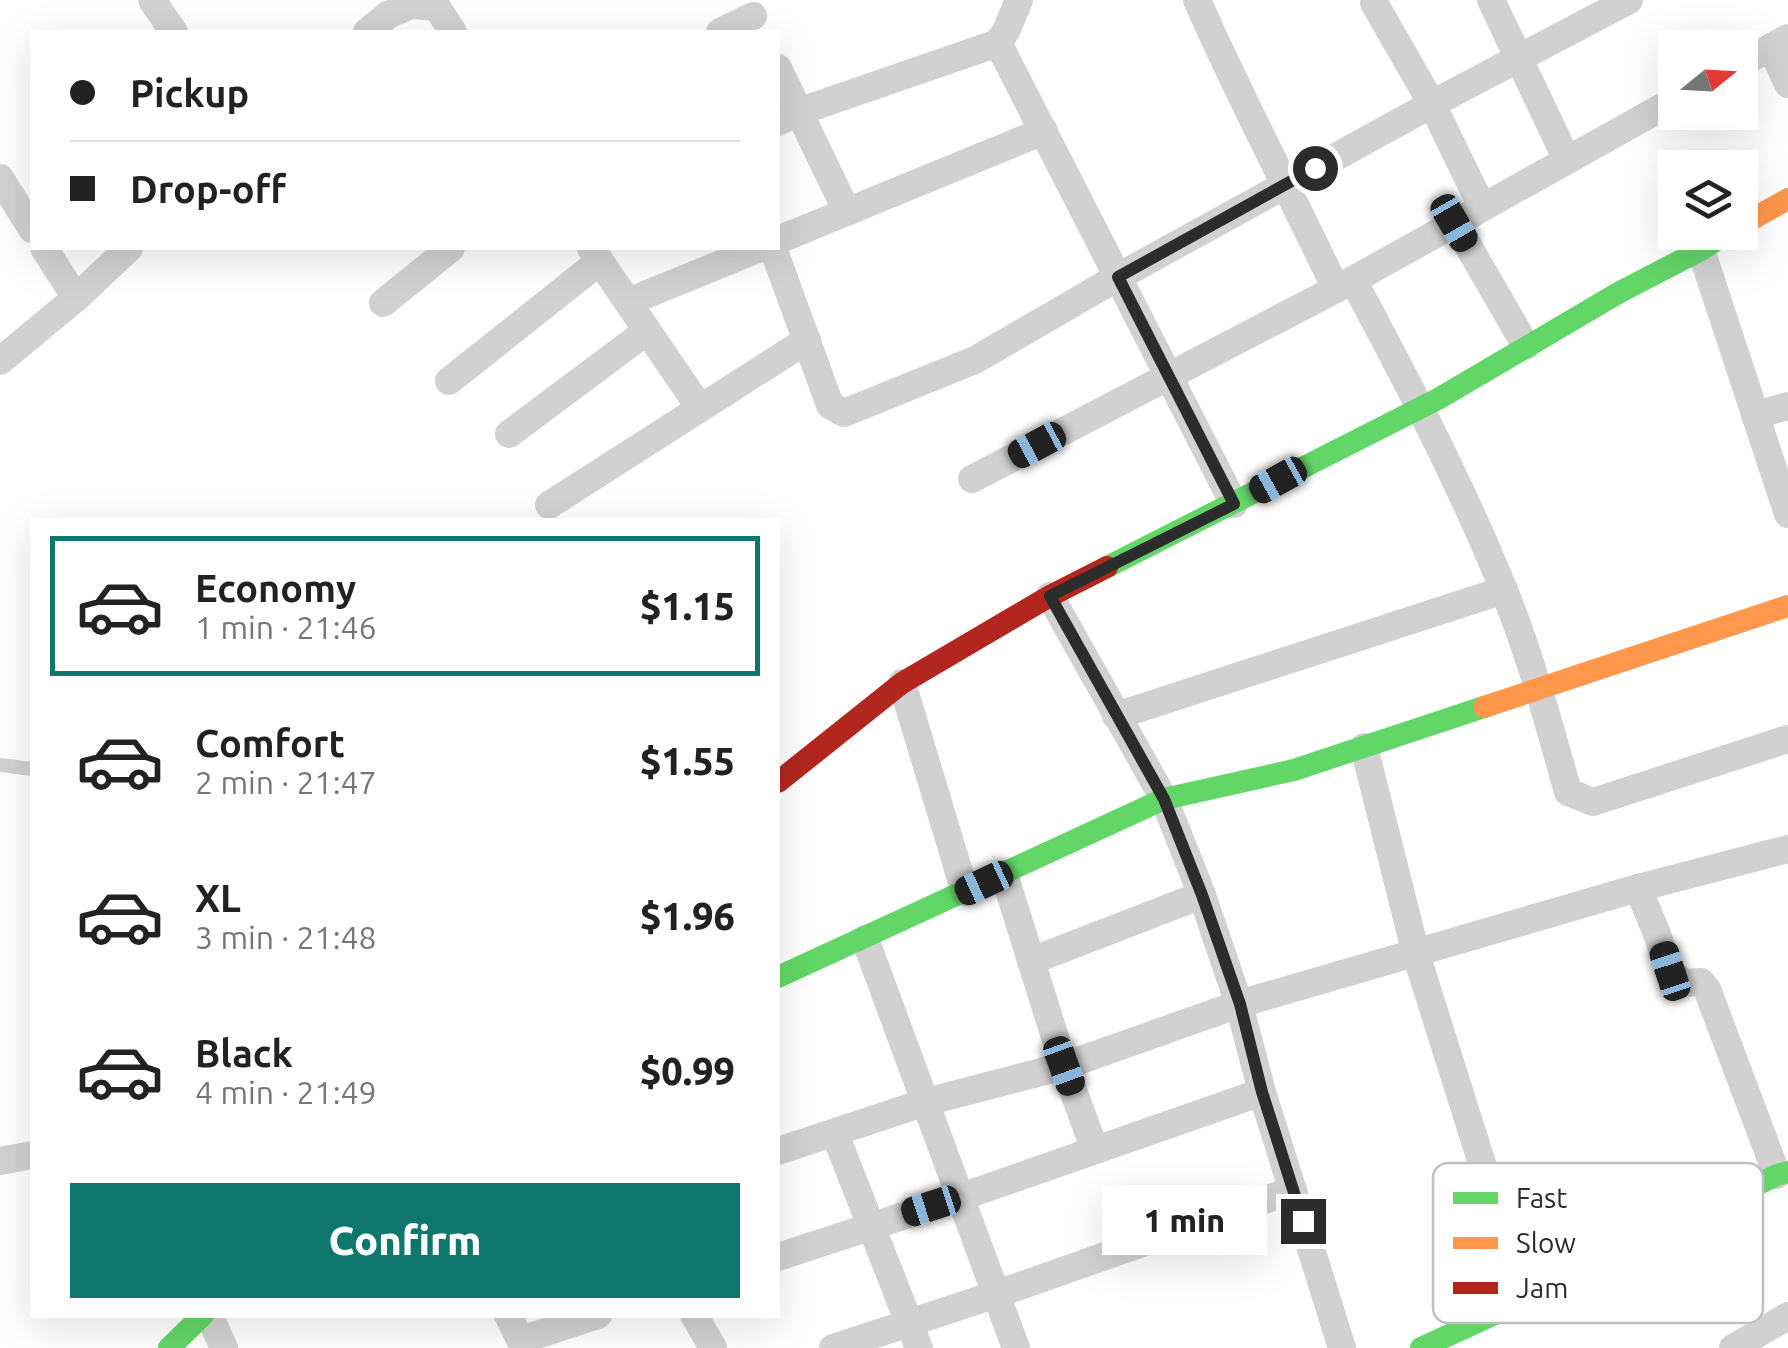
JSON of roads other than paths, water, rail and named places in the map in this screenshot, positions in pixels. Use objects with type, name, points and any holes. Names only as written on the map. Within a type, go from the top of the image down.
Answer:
[{"type":"street","points":[[152,0],[173,30]]},
{"type":"street","points":[[788,117],[998,43],[1018,0]]},
{"type":"street","points":[[1197,0],[1233,83],[1286,184],[1421,406],[1504,590],[1540,690],[1568,792],[1593,802],[1788,739]]},
{"type":"street","points":[[1375,0],[1432,104],[1482,208]]},
{"type":"street","points":[[1490,0],[1567,160]]},
{"type":"street","points":[[773,250],[830,405],[844,413],[975,360],[1286,184],[1629,0]]},
{"type":"street","points":[[369,30],[388,15],[411,5],[437,7],[452,30]]},
{"type":"street","points":[[724,30],[753,16]]},
{"type":"street","points":[[1779,42],[1788,84]]},
{"type":"street","points":[[998,43],[1234,504]]},
{"type":"street","points":[[780,78],[788,117],[846,212]]},
{"type":"street","points":[[972,478],[1344,284],[1658,109]]},
{"type":"street","points":[[780,239],[1044,131]]},
{"type":"street","points":[[0,178],[30,227]]},
{"type":"street","points":[[1758,216],[1788,200]]},
{"type":"street","points":[[1454,223],[1526,346]]},
{"type":"street","points":[[45,250],[76,298]]},
{"type":"street","points":[[0,361],[127,250]]},
{"type":"street","points":[[383,303],[449,250]]},
{"type":"street","points":[[628,302],[755,250]]},
{"type":"street","points":[[780,780],[902,684],[1050,596],[1421,406],[1700,250],[1788,514]]},
{"type":"street","points":[[449,380],[596,254],[700,408]]},
{"type":"street","points":[[509,434],[647,331]]},
{"type":"street","points":[[549,505],[807,340]]},
{"type":"street","points":[[1755,415],[1788,406]]},
{"type":"street","points":[[1116,716],[1504,590]]},
{"type":"street","points":[[1050,596],[1164,799],[1202,895],[1240,1004],[1262,1092],[1342,1348]]},
{"type":"street","points":[[780,977],[1164,799],[1294,770],[1788,606]]},
{"type":"street","points":[[902,684],[964,892]]},
{"type":"street","points":[[1364,748],[1416,954],[1482,1163]]},
{"type":"street","points":[[780,1151],[926,1102],[1064,1066],[1240,1004],[1788,848]]},
{"type":"street","points":[[1004,874],[1064,1066],[1095,1150]]},
{"type":"street","points":[[1638,888],[1670,971],[1683,984],[1700,982],[1707,989],[1782,1173]]},
{"type":"street","points":[[1032,962],[1202,895]]},
{"type":"street","points":[[865,938],[1016,1348]]},
{"type":"street","points":[[780,1255],[1262,1092]]},
{"type":"street","points":[[835,1134],[914,1336]]},
{"type":"street","points":[[0,1160],[30,1155]]},
{"type":"street","points":[[833,1348],[914,1336],[997,1294],[1293,1190]]},
{"type":"street","points":[[170,1348],[203,1318]]},
{"type":"street","points":[[208,1318],[224,1348]]},
{"type":"street","points":[[518,1334],[585,1318]]},
{"type":"street","points":[[696,1318],[713,1348]]},
{"type":"street","points":[[1733,1348],[1786,1322]]},
{"type":"street","points":[[1421,1348],[1475,1323]]},
{"type":"lane","points":[[0,765],[30,768]]}]
